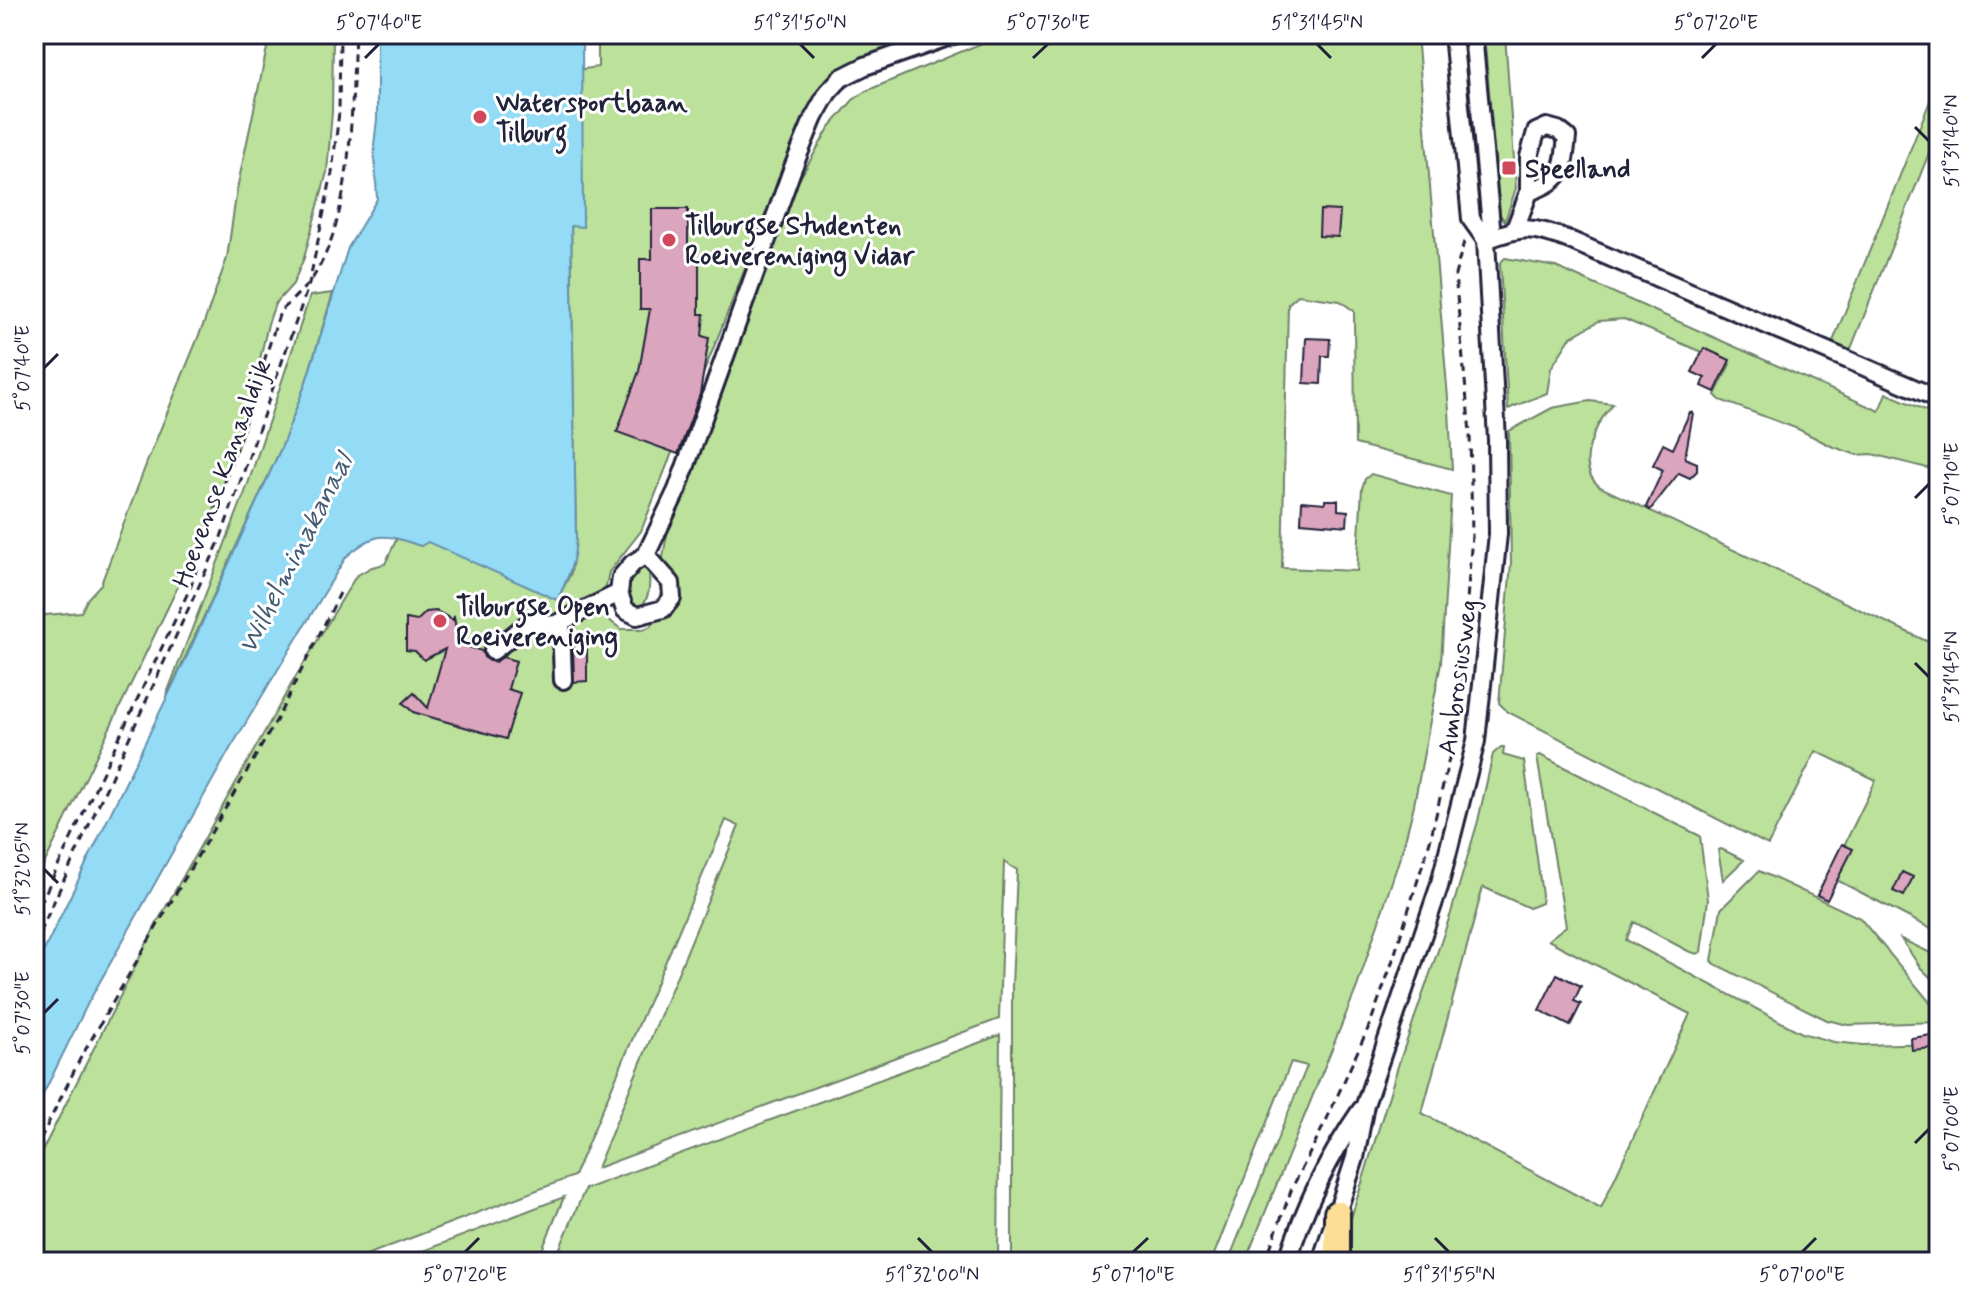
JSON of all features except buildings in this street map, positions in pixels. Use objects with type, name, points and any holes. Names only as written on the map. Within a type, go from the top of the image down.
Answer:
[{"type":"highway","points":[[1337,1213],[1337,1262]]},
{"type":"street","points":[[646,555],[671,583],[672,598],[663,609],[637,616],[625,610],[619,593],[621,577],[633,563],[646,555],[677,490],[792,170],[828,92],[841,78],[865,66],[956,34]]},
{"type":"street","points":[[1453,34],[1471,219],[1486,240],[1515,229],[1536,228],[1939,399]]},
{"type":"street","name":"Ambrosiusweg","points":[[1321,1262],[1355,1158],[1365,1105],[1439,887],[1476,741],[1498,534],[1497,440],[1486,240],[1491,225],[1473,34]]},
{"type":"street","points":[[1515,229],[1529,192]]},
{"type":"street","points":[[493,651],[531,621],[554,625],[619,593]]},
{"type":"street","points":[[561,622],[563,680]]},
{"type":"street","name":"Ambrosiusweg","points":[[1287,1262],[1311,1199],[1335,1149],[1365,1105]]},
{"type":"path","name":"Hoevense Kanaaldijk","points":[[34,945],[220,540],[309,284],[332,173],[339,112],[340,34]]},
{"type":"path","points":[[34,917],[191,586],[280,312],[309,284],[324,261],[348,173],[355,34]]},
{"type":"path","points":[[1265,1262],[1292,1188],[1370,1024],[1430,841],[1451,750],[1461,679],[1472,535],[1470,433],[1455,275],[1471,219]]},
{"type":"path","points":[[34,1152],[80,1059],[276,721],[340,593]]},
{"type":"green space","points":[[270,34],[333,34],[327,172],[304,258],[293,284],[275,304],[244,429],[211,518],[34,885],[34,616],[81,612],[88,598],[101,584],[227,258],[237,189]]},
{"type":"green space","points":[[598,34],[967,34],[859,78],[843,90],[819,118],[771,203],[641,531],[609,572],[602,605],[609,620],[621,629],[644,629],[651,626],[659,615],[663,595],[663,557],[675,489],[792,192],[829,128],[853,100],[866,91],[1004,34],[1417,34],[1452,469],[1355,444],[1354,311],[1340,301],[1298,295],[1288,304],[1282,568],[1357,571],[1362,488],[1371,474],[1451,496],[1441,663],[1403,848],[1357,987],[1245,1262],[1228,1262],[1307,1066],[1291,1062],[1211,1262],[1012,1262],[1012,986],[1017,870],[1004,862],[999,1019],[597,1168],[739,826],[726,820],[574,1176],[348,1262],[34,1262],[34,1167],[158,921],[356,576],[385,564],[397,538],[421,546],[428,541],[557,600],[571,573],[576,538],[569,89],[578,70],[598,67]]},
{"type":"green space","points":[[1484,34],[1505,34],[1516,188],[1505,221],[1500,215]]},
{"type":"green space","points":[[1934,91],[1939,93],[1939,128],[1850,351],[1832,344]]},
{"type":"green space","points":[[1505,258],[1556,267],[1879,411],[1886,393],[1939,416],[1939,471],[1872,454],[1857,455],[1720,400],[1715,395],[1730,364],[1624,319],[1599,321],[1571,337],[1551,368],[1547,393],[1508,409],[1500,263]]},
{"type":"green space","points":[[333,293],[305,385],[282,446],[167,697],[247,487],[310,296]]},
{"type":"green space","points":[[1590,401],[1613,404],[1594,433],[1588,457],[1592,478],[1600,487],[1939,647],[1939,933],[1829,876],[1876,780],[1816,751],[1768,845],[1508,712],[1499,703],[1511,563],[1509,431],[1552,408]]},
{"type":"green space","points":[[641,563],[649,568],[649,587],[647,598],[635,611],[618,582]]},
{"type":"green space","points":[[1504,747],[1503,755],[1524,761],[1541,903],[1529,908],[1483,887],[1422,1113],[1601,1208],[1690,1014],[1548,940],[1566,926],[1537,757],[1540,755],[1700,836],[1708,900],[1701,952],[1688,951],[1634,922],[1626,940],[1802,1033],[1834,1042],[1863,1045],[1939,1043],[1939,1262],[1342,1262],[1347,1231],[1399,1063],[1451,913],[1478,821],[1493,754]]},
{"type":"green space","points":[[1718,850],[1744,860],[1723,880]]},
{"type":"green space","points":[[1759,871],[1860,918],[1939,1013],[1939,1022],[1848,1025],[1827,1020],[1715,964],[1712,961],[1721,909]]},
{"type":"green space","points":[[1901,939],[1939,957],[1939,986],[1920,967]]},
{"type":"green space","points":[[1000,1035],[998,1262],[554,1262],[585,1189]]},
{"type":"green space","points":[[564,1197],[537,1262],[394,1262]]},
{"type":"water","name":"Wilhelminakanaal","points":[[377,34],[582,34],[583,227],[571,226],[576,538],[570,570],[557,600],[428,542],[421,546],[389,537],[374,538],[346,557],[230,749],[88,1003],[34,1113],[34,971],[187,656],[282,446],[305,385],[348,248],[377,199],[374,145]]},
{"type":"place","name":"Watersportbaan Tilburg","points":[[480,117]]},
{"type":"place","name":"Speelland","points":[[1509,168]]},
{"type":"place","name":"Tilburgse Studenten Roeivereniging Vidar","points":[[669,240]]},
{"type":"place","name":"Tilburgse Open Roeivereniging","points":[[440,621]]}]
